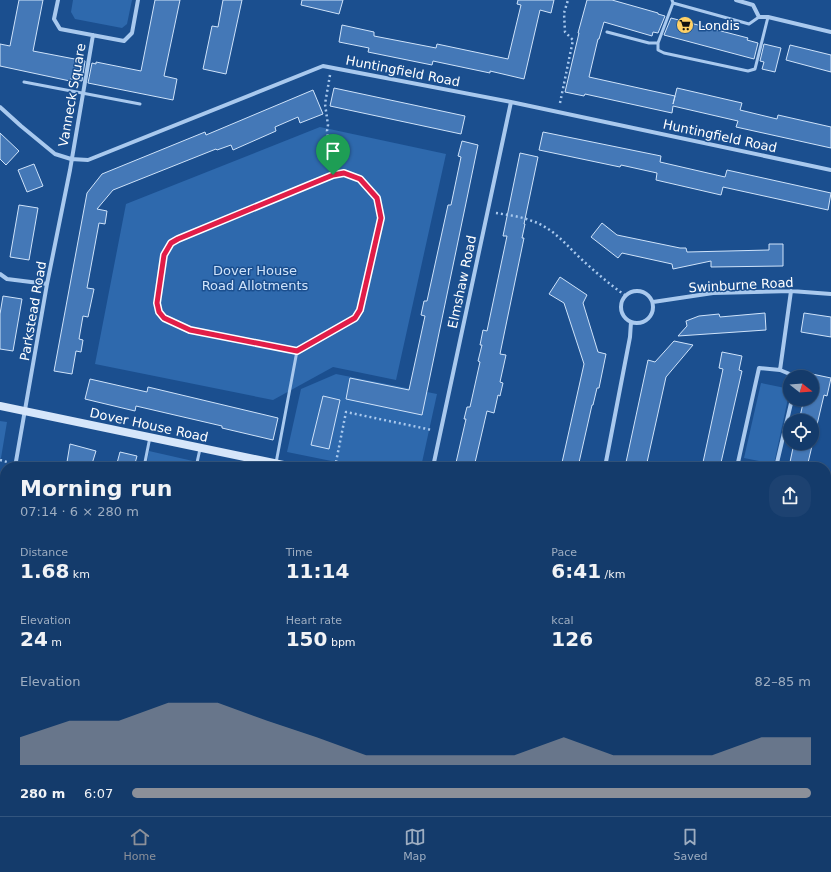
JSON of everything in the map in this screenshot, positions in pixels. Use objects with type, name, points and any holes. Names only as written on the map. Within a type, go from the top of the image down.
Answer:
[{"type":"street","name":"Vanneck Square","points":[[58,0],[54,19],[60,29],[124,41],[132,33],[138,0]]},
{"type":"street","points":[[736,0],[753,5],[759,16],[831,32]]},
{"type":"street","name":"Vanneck Square","points":[[71,159],[93,35]]},
{"type":"street","name":"Huntingfield Road","points":[[0,107],[54,154],[71,159],[88,160],[323,66],[511,102],[831,170]]},
{"type":"street","name":"Elmshaw Road","points":[[434,462],[511,102]]},
{"type":"street","name":"Parkstead Road","points":[[16,462],[47,284],[71,159]]},
{"type":"street","points":[[0,274],[6,279],[47,284]]},
{"type":"street","points":[[635,291],[646,293],[653,302],[653,313],[650,318],[641,323],[626,320],[621,310],[622,300],[626,296],[635,291]]},
{"type":"street","points":[[780,370],[791,291]]},
{"type":"street","name":"Swinburne Road","points":[[653,302],[713,293],[791,291],[831,294]]},
{"type":"street","points":[[606,462],[630,337],[631,322]]},
{"type":"street","points":[[738,462],[758,368],[783,371]]},
{"type":"street","name":"Dover House Road","points":[[0,406],[271,462]]},
{"type":"street","points":[[777,462],[790,406]]},
{"type":"lane","points":[[759,16],[749,24],[672,2],[658,43],[658,50],[664,53],[748,71],[755,69],[768,17]]},
{"type":"lane","points":[[607,32],[649,43],[658,43]]},
{"type":"lane","points":[[24,82],[140,104]]},
{"type":"lane","points":[[276,462],[297,351]]},
{"type":"lane","points":[[145,462],[150,437]]},
{"type":"lane","points":[[197,462],[200,448]]},
{"type":"path","points":[[559,112],[572,40],[565,32],[564,13],[568,0]]},
{"type":"path","points":[[331,68],[325,104],[333,175]]},
{"type":"path","points":[[344,173],[360,179],[377,198],[381,218],[360,310],[355,318],[297,351],[190,330],[164,318],[159,312],[157,303],[164,255],[171,243],[178,239],[333,175],[344,173]]},
{"type":"path","points":[[488,211],[530,220],[542,225],[560,237],[614,288],[626,296]]},
{"type":"path","points":[[336,462],[346,412],[441,431]]},
{"type":"green space","points":[[73,0],[132,0],[127,24],[122,28],[75,19],[71,12]]},
{"type":"green space","name":"Dover House Road Allotments","points":[[320,127],[446,154],[396,380],[333,367],[273,400],[95,364],[126,204]]},
{"type":"green space","points":[[336,374],[437,394],[422,462],[336,462],[287,452],[301,389]]},
{"type":"green space","points":[[761,383],[783,388],[783,406],[786,406],[785,414],[783,414],[783,422],[774,462],[764,462],[744,458]]},
{"type":"green space","points":[[0,421],[7,422],[1,458],[0,458]]},
{"type":"green space","points":[[149,451],[193,461],[193,462],[147,462]]},
{"type":"building","points":[[19,0],[43,0],[33,51],[85,61],[82,81],[70,79],[70,81],[0,66],[0,44],[10,46]]},
{"type":"building","points":[[155,0],[180,0],[164,76],[177,79],[173,100],[88,83],[92,63],[96,64],[96,62],[141,71]]},
{"type":"building","points":[[223,0],[242,0],[226,74],[203,69],[212,26],[218,27]]},
{"type":"building","points":[[302,0],[343,0],[339,14],[301,5]]},
{"type":"building","points":[[518,0],[554,0],[551,13],[540,10],[524,79],[490,71],[490,73],[433,61],[432,65],[368,52],[369,48],[339,42],[342,25],[374,32],[374,36],[436,48],[437,44],[508,59],[521,5],[517,4]]},
{"type":"building","points":[[587,0],[612,0],[665,16],[658,33],[653,32],[652,36],[604,22],[598,39],[589,77],[675,96],[677,88],[742,103],[740,110],[777,119],[778,115],[831,127],[831,148],[736,127],[738,121],[673,106],[672,113],[585,94],[584,96],[565,92]]},
{"type":"building","points":[[671,18],[748,38],[747,40],[758,43],[754,59],[664,35]]},
{"type":"building","points":[[764,44],[781,48],[775,72],[762,69],[764,62],[760,61]]},
{"type":"building","points":[[790,45],[831,55],[831,72],[786,60]]},
{"type":"building","points":[[334,88],[465,116],[461,134],[330,106]]},
{"type":"building","points":[[313,90],[323,114],[300,123],[298,117],[275,127],[276,131],[233,150],[231,145],[217,150],[216,149],[113,190],[97,209],[107,211],[105,224],[99,223],[87,288],[94,289],[88,317],[83,316],[79,339],[83,340],[81,352],[76,351],[72,374],[54,371],[87,193],[102,174],[205,132],[206,135]]},
{"type":"building","points":[[543,132],[661,156],[660,162],[725,177],[727,170],[831,193],[828,210],[723,187],[721,195],[656,180],[657,173],[539,150]]},
{"type":"building","points":[[0,133],[19,151],[6,165],[0,159]]},
{"type":"building","points":[[462,141],[478,145],[422,415],[346,399],[350,378],[409,390],[425,316],[421,315],[424,301],[427,301],[448,205],[451,205],[461,157],[458,156]]},
{"type":"building","points":[[520,153],[538,157],[524,224],[522,238],[524,238],[500,354],[506,355],[500,382],[503,383],[500,396],[498,395],[494,413],[487,411],[475,462],[456,462],[466,419],[464,419],[467,407],[470,407],[480,362],[478,361],[482,345],[480,345],[483,330],[487,331],[507,236],[503,236]]},
{"type":"building","points":[[34,164],[43,186],[27,192],[18,170]]},
{"type":"building","points":[[19,205],[38,208],[29,260],[10,257]]},
{"type":"building","points":[[602,223],[617,235],[686,248],[687,252],[769,250],[769,244],[783,244],[783,266],[711,267],[711,261],[673,269],[672,264],[622,253],[618,258],[591,237]]},
{"type":"building","points":[[560,277],[587,295],[583,303],[598,352],[606,354],[599,388],[597,388],[592,405],[579,462],[562,462],[584,364],[564,303],[549,294]]},
{"type":"building","points":[[3,296],[22,299],[13,351],[0,349],[0,314]]},
{"type":"building","points":[[765,313],[766,330],[678,336],[687,326],[686,321],[699,316],[719,314],[720,317]]},
{"type":"building","points":[[804,313],[831,317],[831,337],[801,332]]},
{"type":"building","points":[[674,341],[693,345],[666,377],[647,462],[626,462],[648,360],[655,362]]},
{"type":"building","points":[[722,352],[742,356],[739,370],[742,371],[721,462],[703,462],[723,369],[719,368]]},
{"type":"building","points":[[819,375],[831,378],[827,396],[824,395],[819,416],[819,414],[801,414],[802,406],[819,406]]},
{"type":"building","points":[[90,379],[147,392],[148,387],[278,418],[273,440],[222,428],[222,426],[136,406],[135,411],[85,399]]},
{"type":"building","points":[[323,396],[340,400],[329,449],[311,445]]},
{"type":"building","points":[[70,444],[96,451],[93,462],[67,462]]},
{"type":"building","points":[[793,450],[811,450],[808,462],[790,462]]},
{"type":"building","points":[[120,452],[137,456],[135,462],[117,462]]},
{"type":"place","name":"Londis","points":[[685,25]]},
{"type":"route","points":[[344,173],[360,179],[377,198],[381,218],[360,310],[355,318],[297,351],[190,330],[164,318],[159,312],[157,303],[164,255],[171,243],[333,175],[344,173]]}]
